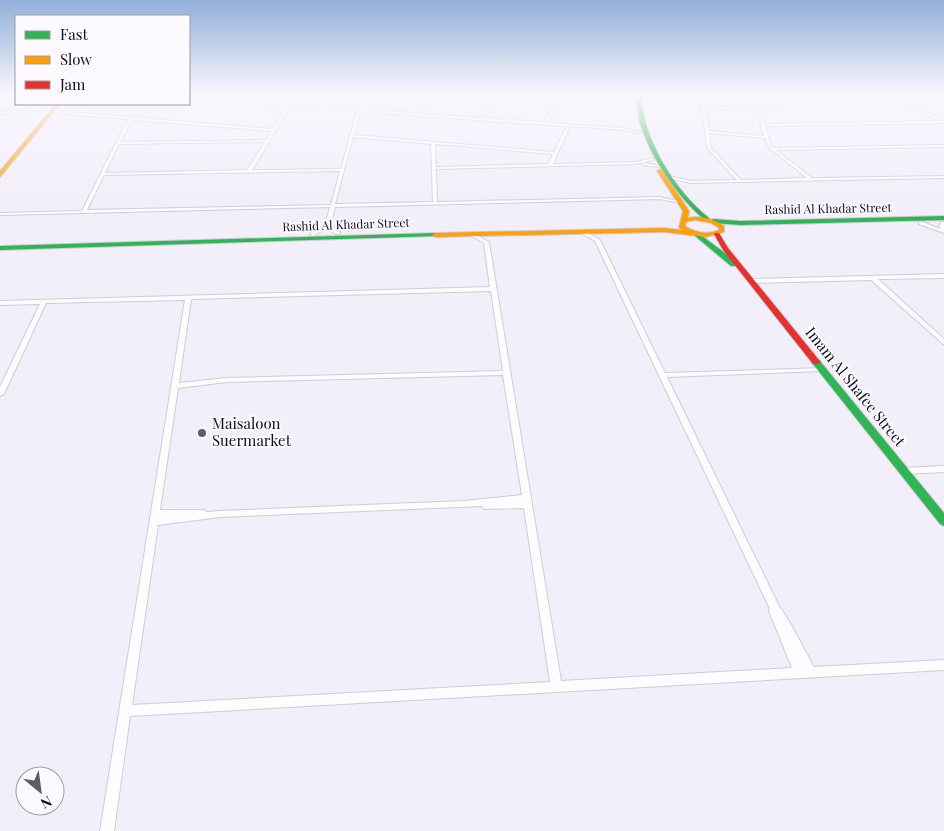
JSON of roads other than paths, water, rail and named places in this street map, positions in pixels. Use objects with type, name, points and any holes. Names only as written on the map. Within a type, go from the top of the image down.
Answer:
[{"type":"street","points":[[0,164],[28,133]]},
{"type":"street","points":[[0,174],[32,133]]},
{"type":"street","points":[[84,212],[124,133]]},
{"type":"street","points":[[251,170],[273,133]]},
{"type":"street","points":[[313,234],[327,226],[353,133]]},
{"type":"street","points":[[553,164],[564,133]]},
{"type":"street","points":[[639,133],[655,163],[676,190],[696,212],[710,220]]},
{"type":"street","points":[[646,133],[687,214],[683,221]]},
{"type":"street","points":[[707,133],[710,151],[740,181]]},
{"type":"street","points":[[716,133],[766,137]]},
{"type":"street","points":[[765,133],[772,149],[810,179]]},
{"type":"street","points":[[352,137],[557,152]]},
{"type":"street","points":[[119,144],[267,142]]},
{"type":"street","points":[[432,143],[435,203]]},
{"type":"street","points":[[772,149],[944,146]]},
{"type":"street","points":[[637,163],[655,163]]},
{"type":"street","points":[[434,167],[655,163]]},
{"type":"street","points":[[103,175],[251,170],[342,170]]},
{"type":"street","points":[[0,214],[660,198],[691,182],[942,178]]},
{"type":"street","points":[[660,198],[691,182]]},
{"type":"street","name":"Rashid Al Khadar Street","points":[[0,242],[660,225],[695,218],[740,223],[944,225]]},
{"type":"street","name":"Imam Al Shafee Street","points":[[710,220],[722,227],[720,232],[722,245],[944,522]]},
{"type":"street","name":"Imam Al Shafee Street","points":[[683,221],[682,227],[694,233],[743,270]]},
{"type":"street","name":"Rashid Al Khadar Street","points":[[0,248],[498,233],[671,230],[694,233],[747,228],[921,223],[944,225]]},
{"type":"street","points":[[327,226],[338,233]]},
{"type":"street","points":[[581,231],[597,240],[774,607],[779,626],[805,673]]},
{"type":"street","points":[[597,240],[600,235],[607,231]]},
{"type":"street","points":[[498,233],[490,237],[486,242],[556,687]]},
{"type":"street","points":[[471,234],[486,242]]},
{"type":"street","points":[[751,281],[944,276]]},
{"type":"street","points":[[873,278],[944,342]]},
{"type":"street","points":[[0,303],[493,289]]},
{"type":"street","points":[[107,831],[188,298]]},
{"type":"street","points":[[0,394],[44,302]]},
{"type":"street","points":[[662,375],[822,369]]},
{"type":"street","points":[[175,383],[506,371]]},
{"type":"street","points":[[904,471],[944,470]]},
{"type":"street","points":[[154,518],[527,501]]},
{"type":"street","points":[[125,711],[944,665]]},
{"type":"place","name":"Maisaloon Suermarket","points":[[202,433]]}]
